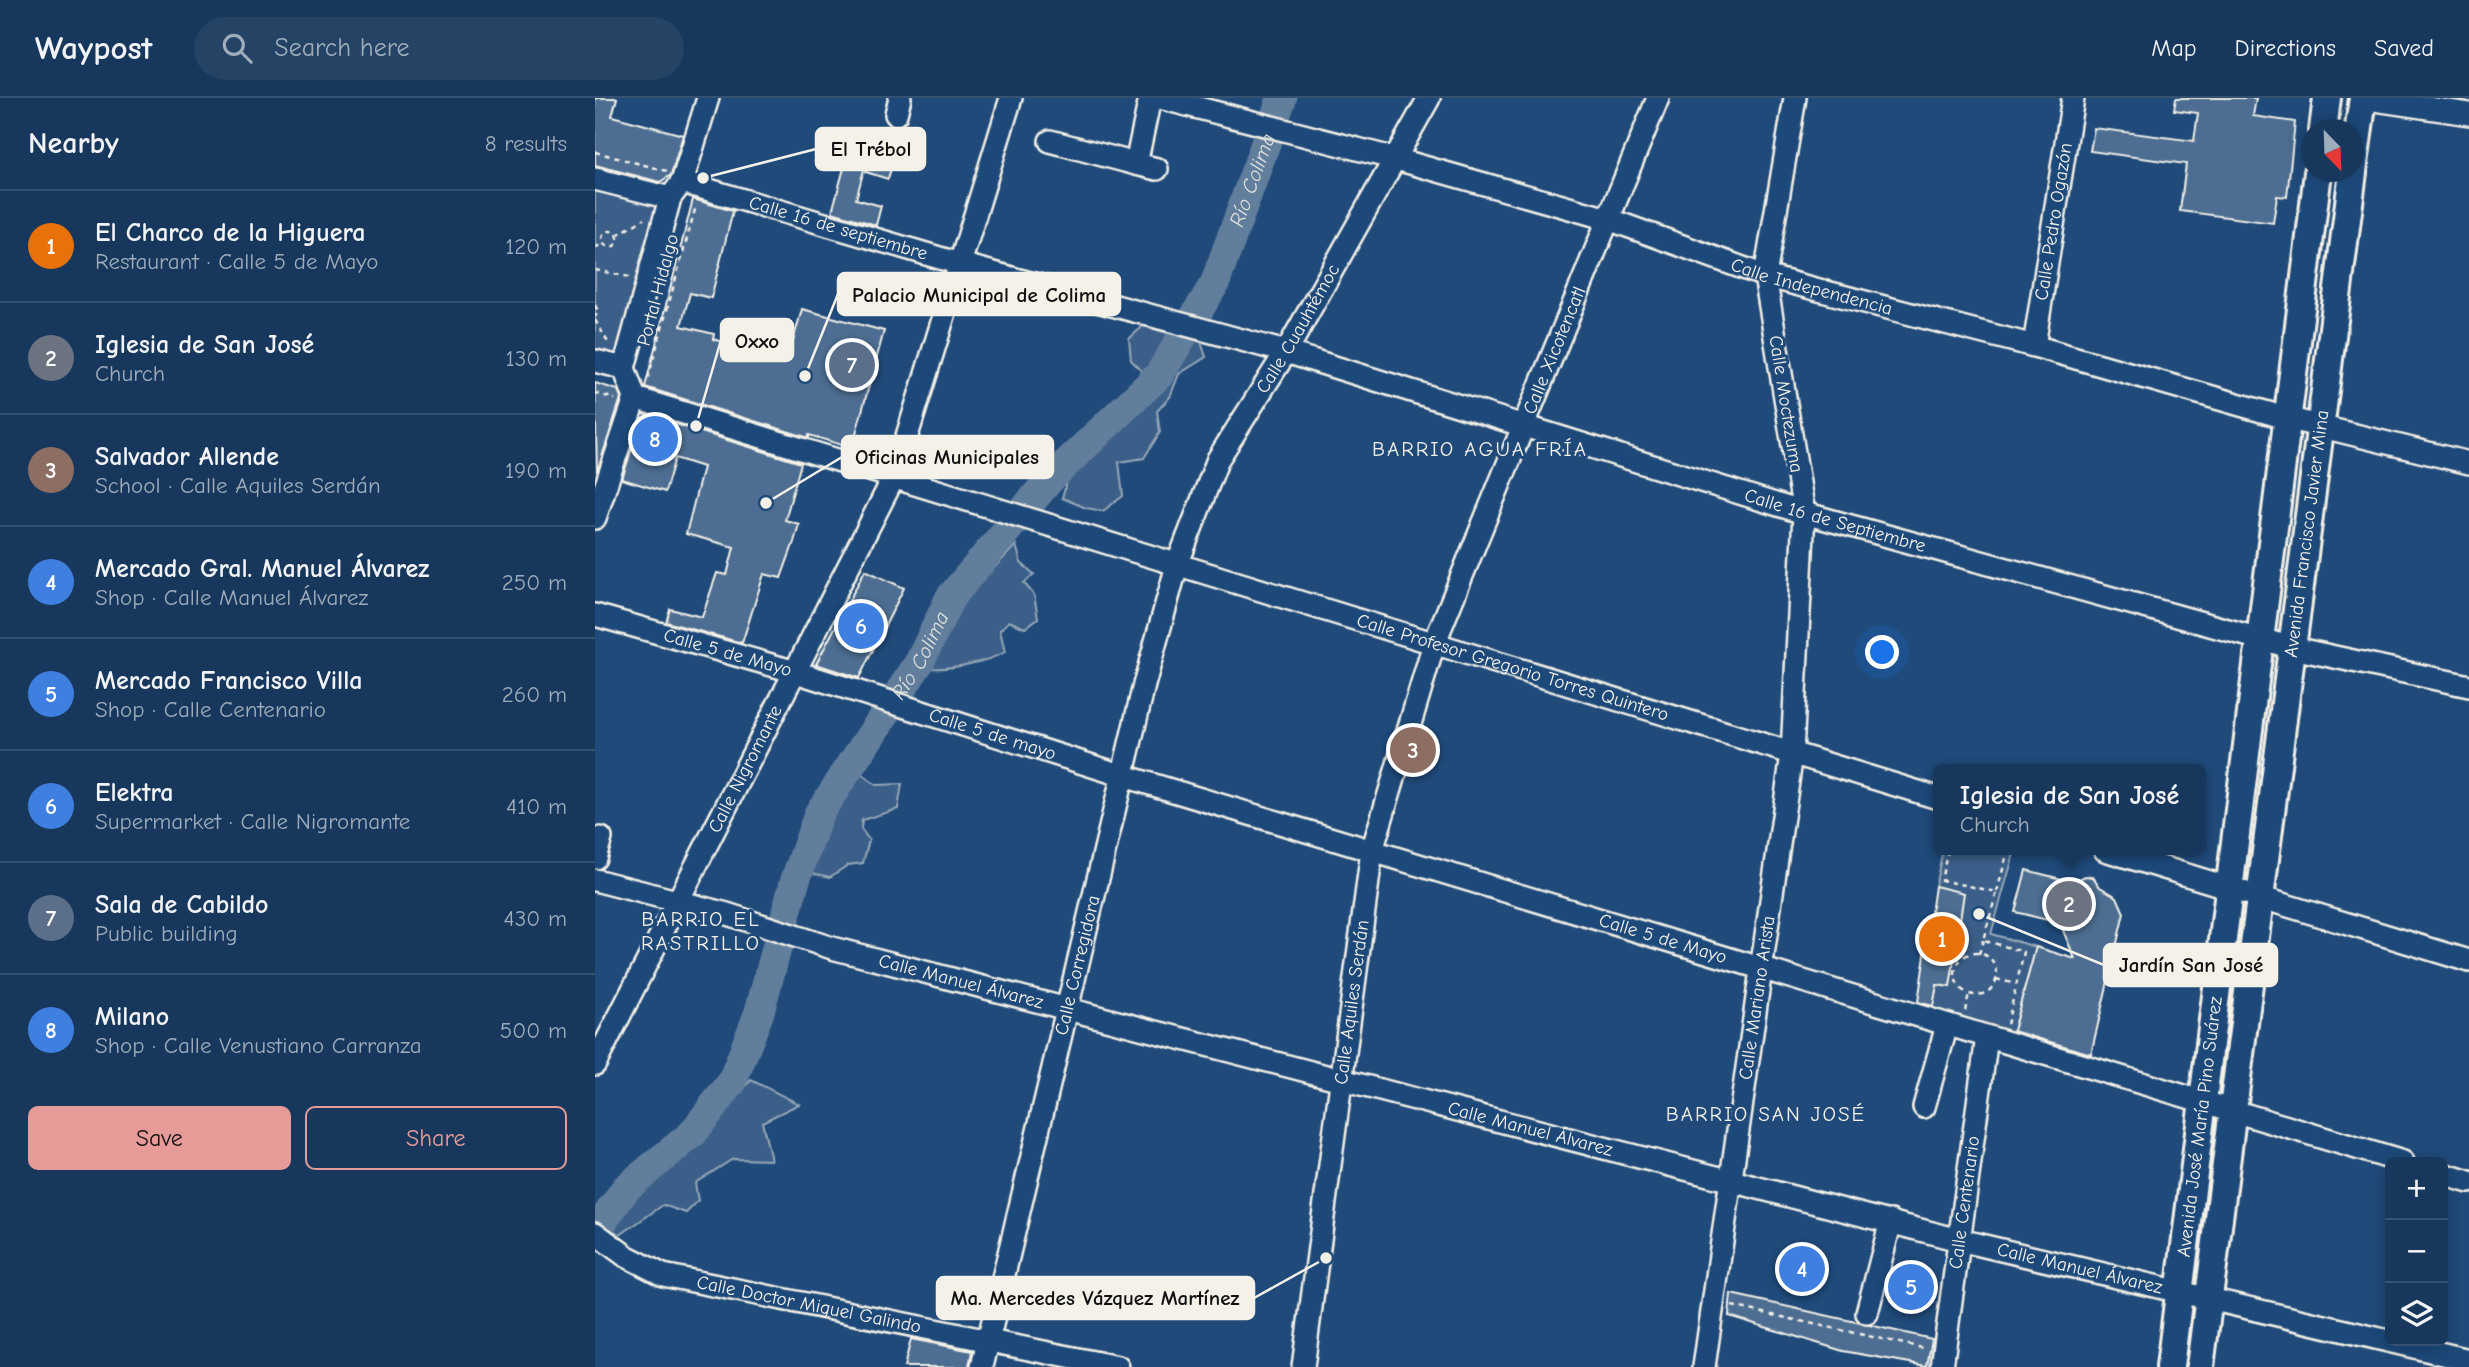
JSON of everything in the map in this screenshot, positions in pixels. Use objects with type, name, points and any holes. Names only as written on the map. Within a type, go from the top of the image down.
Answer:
[{"type":"main road","points":[[2324,119],[2327,98]]},
{"type":"main road","name":"Avenida Francisco Javier Mina","points":[[2359,119],[2362,98]]},
{"type":"main road","name":"Avenida Francisco Javier Mina","points":[[2227,887],[2262,639],[2286,418],[2317,182]]},
{"type":"main road","name":"Avenida Francisco Javier Mina","points":[[2260,897],[2352,182]]},
{"type":"main road","name":"Avenida José María Pino Suárez","points":[[2169,1367],[2204,1102],[2227,887]]},
{"type":"main road","name":"Avenida José María Pino Suárez","points":[[2200,1367],[2260,897]]},
{"type":"street","points":[[595,518],[636,393],[624,368],[675,184],[708,98]]},
{"type":"street","name":"Calle Nigromante","points":[[595,1064],[895,475],[1011,98]]},
{"type":"street","points":[[1050,141],[1147,166],[1150,98]]},
{"type":"street","name":"Calle Independencia","points":[[1160,98],[1327,140],[1608,219],[1765,276],[2034,346],[2286,418],[2469,463]]},
{"type":"street","name":"Calle Cuauhtémoc","points":[[1177,565],[1218,459],[1286,352],[1429,98]]},
{"type":"street","name":"Calle Xicotencatl","points":[[1434,644],[1658,98]]},
{"type":"street","name":"Calle Moctezuma","points":[[1792,754],[1804,513],[1765,276],[1795,98]]},
{"type":"street","name":"Calle Pedro Ogazón","points":[[2034,346],[2073,98]]},
{"type":"street","points":[[2362,98],[2469,114]]},
{"type":"street","name":"Calle 16 de septiembre","points":[[595,178],[675,184],[1209,330]]},
{"type":"street","name":"Calle 16 de Septiembre","points":[[1209,330],[1804,513],[2293,648],[2469,686]]},
{"type":"street","points":[[595,360],[624,368]]},
{"type":"street","name":"Calle Profesor Gregorio Torres Quintero","points":[[636,393],[1177,565],[1933,796]]},
{"type":"street","name":"Calle Corregidora","points":[[982,1367],[1144,685],[1177,565]]},
{"type":"street","name":"Calle 5 de Mayo","points":[[595,615],[861,692]]},
{"type":"street","name":"Calle Aquiles Serdán","points":[[1303,1367],[1344,1080],[1372,851],[1434,644]]},
{"type":"street","name":"Calle 5 de mayo","points":[[861,692],[1124,776]]},
{"type":"street","name":"Calle Mariano Arista","points":[[1704,1367],[1792,754]]},
{"type":"street","name":"Calle 5 de Mayo","points":[[1124,776],[2386,1157]]},
{"type":"street","points":[[2121,855],[2469,961]]},
{"type":"street","name":"Calle Manuel Álvarez","points":[[595,880],[727,914],[832,948],[1959,1240],[2469,1360]]},
{"type":"street","points":[[1924,1107],[1947,1025]]},
{"type":"street","name":"Calle Centenario","points":[[1943,1360],[1959,1240],[1995,1039]]},
{"type":"street","points":[[2448,1176],[2469,1182]]},
{"type":"street","points":[[1867,1313],[1891,1221]]},
{"type":"street","name":"Calle Doctor Miguel Galindo","points":[[595,1233],[626,1256],[663,1275],[1118,1367]]},
{"type":"path","points":[[595,152],[675,184]]},
{"type":"path","name":"Portal Hidalgo","points":[[636,393],[697,200]]},
{"type":"path","points":[[595,248],[603,243],[614,245],[617,236],[647,218],[643,230]]},
{"type":"path","points":[[603,243],[602,238],[606,232],[613,232],[617,236]]},
{"type":"path","points":[[627,289],[633,265]]},
{"type":"path","points":[[595,270],[630,277]]},
{"type":"path","points":[[595,305],[598,311],[595,318],[611,348],[614,336]]},
{"type":"path","points":[[595,393],[636,393]]},
{"type":"path","points":[[1947,855],[1941,880],[1997,892]]},
{"type":"path","points":[[1979,954],[2007,855]]},
{"type":"path","points":[[1983,940],[2024,952],[2016,984],[1995,1039]]},
{"type":"path","points":[[1979,954],[1993,962],[1996,979],[1991,989],[1978,995],[1960,988],[1955,976],[1958,963],[1968,955],[1979,954]]},
{"type":"path","points":[[1996,979],[2016,984]]},
{"type":"path","points":[[1713,1301],[1943,1360]]},
{"type":"shaded area","points":[[595,188],[654,206],[659,210],[616,360],[595,354]]},
{"type":"shaded area","points":[[1143,326],[1201,342],[1206,357],[1179,374],[1170,397],[1157,411],[1160,432],[1144,458],[1119,462],[1123,496],[1103,511],[1086,508],[1062,498],[1071,469],[1090,433],[1125,415],[1129,393],[1147,376],[1131,360],[1129,339]]},
{"type":"shaded area","points":[[1016,545],[1021,563],[1034,574],[1024,583],[1034,595],[1038,618],[1025,628],[1009,621],[1000,630],[1005,652],[998,656],[957,666],[928,668],[963,600]]},
{"type":"shaded area","points":[[860,773],[876,785],[902,784],[898,809],[862,820],[861,829],[869,840],[863,863],[848,865],[830,877],[812,873],[825,818]]},
{"type":"shaded area","points":[[1942,855],[2014,855],[1991,934],[2036,947],[2012,1033],[1932,1009],[1937,985],[1935,886]]},
{"type":"shaded area","points":[[751,1080],[799,1104],[762,1122],[771,1160],[733,1159],[695,1183],[698,1201],[686,1213],[663,1205],[620,1235],[608,1226],[631,1192],[704,1131]]},
{"type":"building","points":[[595,98],[617,98],[612,116],[683,135],[671,175],[660,182],[595,165]]},
{"type":"building","points":[[2176,98],[2256,98],[2253,116],[2295,122],[2287,197],[2277,196],[2273,223],[2180,211],[2186,164],[2090,151],[2094,128],[2194,141],[2198,113],[2174,110]]},
{"type":"building","points":[[878,127],[901,133],[888,179],[866,172]]},
{"type":"building","points":[[847,157],[866,162],[856,199],[881,206],[876,225],[832,212]]},
{"type":"building","points":[[693,199],[733,211],[711,298],[690,293],[681,326],[714,334],[713,339],[760,353],[762,345],[790,352],[802,309],[884,331],[852,448],[809,435],[809,438],[645,387]]},
{"type":"building","points":[[595,383],[618,390],[621,398],[597,472]]},
{"type":"building","points":[[643,414],[801,463],[785,520],[799,524],[794,542],[781,578],[764,574],[742,643],[666,622],[670,609],[702,617],[717,573],[727,575],[734,547],[686,534],[703,467],[675,458],[665,492],[622,479]]},
{"type":"building","points":[[865,570],[904,588],[859,678],[816,664]]},
{"type":"building","points":[[2026,870],[2073,882],[2085,876],[2093,877],[2100,887],[2117,897],[2124,913],[2091,1054],[2013,1031],[2036,947],[2075,959],[2060,923],[2015,912]]},
{"type":"building","points":[[1935,886],[1964,893],[1950,987],[1937,985],[1933,1006],[1918,1002]]},
{"type":"building","points":[[1731,1294],[1932,1339],[1927,1366],[1843,1351],[1729,1316]]},
{"type":"building","points":[[911,1339],[972,1351],[969,1367],[904,1367]]},
{"type":"waterway","name":"Río Colima","points":[[595,1233],[626,1188],[692,1134],[732,1082],[759,1013],[795,881],[819,813],[919,663],[950,598],[1050,479],[1159,375],[1215,283],[1282,98]]},
{"type":"place","name":"El Trébol","points":[[703,178]]},
{"type":"place","name":"Sala de Cabildo","points":[[852,365]]},
{"type":"place","name":"Palacio Municipal de Colima","points":[[805,376]]},
{"type":"place","name":"Oxxo","points":[[696,426]]},
{"type":"place","name":"Milano","points":[[655,439]]},
{"type":"place","name":"Oficinas Municipales","points":[[766,503]]},
{"type":"place","name":"Elektra","points":[[861,626]]},
{"type":"place","name":"Salvador Allende","points":[[1413,750]]},
{"type":"place","name":"Iglesia de San José","points":[[2069,904]]},
{"type":"place","name":"Jardín San José","points":[[1979,914]]},
{"type":"place","name":"El Charco de la Higuera","points":[[1942,939]]},
{"type":"place","name":"Ma. Mercedes Vázquez Martínez","points":[[1326,1258]]},
{"type":"place","name":"Mercado Gral. Manuel Álvarez","points":[[1802,1269]]},
{"type":"place","name":"Mercado Francisco Villa","points":[[1911,1287]]},
{"type":"district","name":"BARRIO AGUA FRÍA","points":[[1480,449]]},
{"type":"district","name":"BARRIO EL RASTRILLO","points":[[701,931]]},
{"type":"district","name":"BARRIO SAN JOSÉ","points":[[1766,1114]]}]
